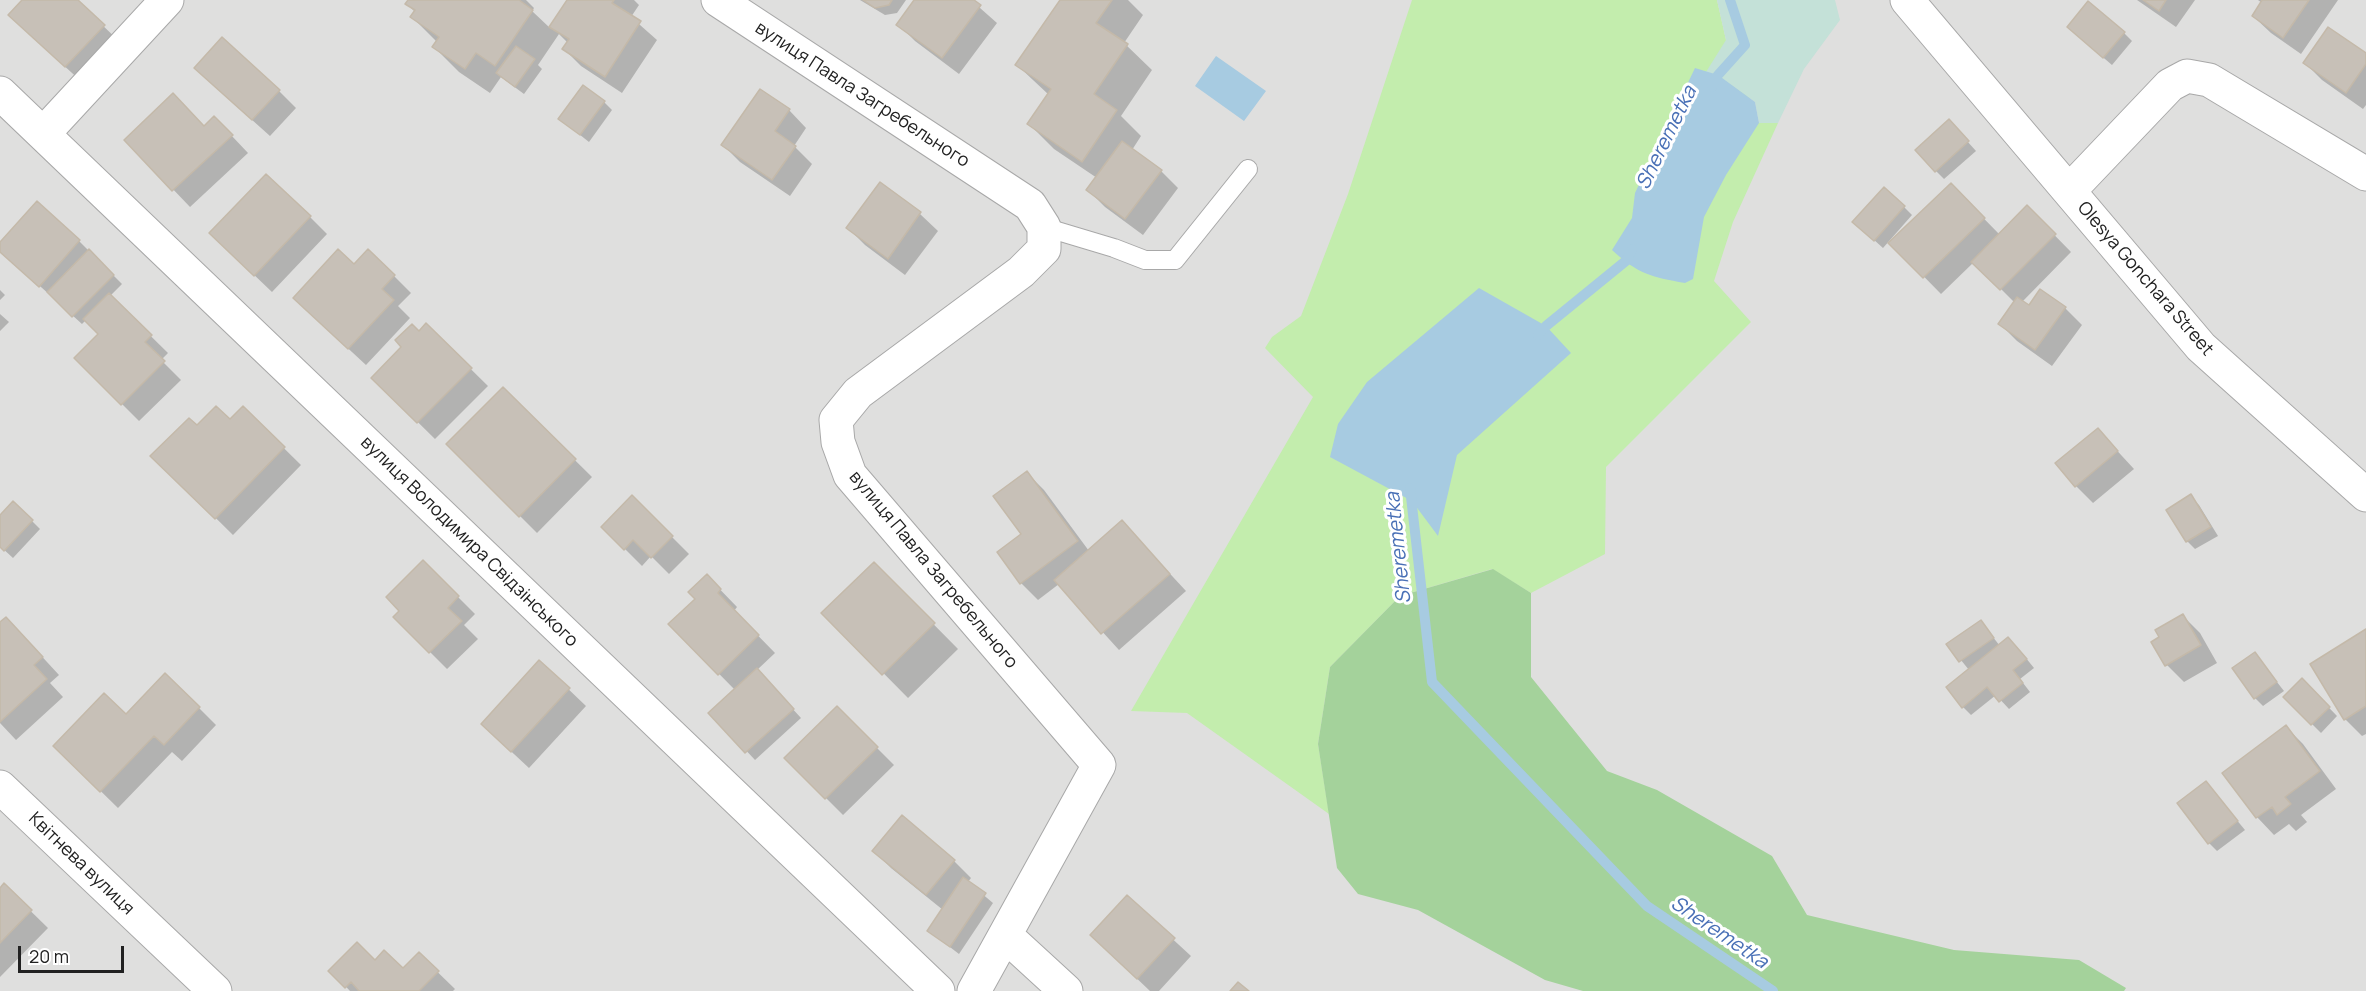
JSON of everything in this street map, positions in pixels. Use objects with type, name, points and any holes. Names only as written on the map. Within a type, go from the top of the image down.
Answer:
[{"type":"street","points":[[43,134],[167,0]]},
{"type":"street","name":"вулиця Павла Загребельного","points":[[717,0],[1030,205],[1044,227],[1044,249],[1021,272],[858,393],[836,420],[838,442],[850,475],[1099,765],[974,991]]},
{"type":"street","name":"Olesya Gonchara Street","points":[[1907,0],[2201,347],[2366,495]]},
{"type":"street","points":[[2070,190],[2170,85],[2187,76],[2209,80],[2366,174]]},
{"type":"street","name":"вулиця Володимира Свідзінського","points":[[0,93],[938,991]]},
{"type":"street","name":"Квітнева вулиця","points":[[0,787],[215,991]]},
{"type":"street","points":[[1005,935],[1066,991]]},
{"type":"lane","points":[[1044,227],[1145,260],[1175,260],[1248,169]]},
{"type":"shaded area","points":[[0,0],[2366,0],[2366,991],[0,991]]},
{"type":"shaded area","points":[[1717,0],[1835,0],[1840,20],[1804,69],[1778,123],[1759,123],[1755,102],[1718,76],[1706,72],[1726,40]]},
{"type":"green space","points":[[1412,0],[1717,0],[1726,40],[1759,123],[1778,123],[1733,222],[1714,281],[1751,322],[1606,467],[1605,554],[1531,593],[1492,569],[1400,596],[1330,667],[1318,744],[1329,814],[1187,713],[1131,711],[1313,397],[1265,348],[1272,337],[1301,316],[1348,194]]},
{"type":"green space","points":[[1493,569],[1531,593],[1531,677],[1607,771],[1657,790],[1772,856],[1807,915],[1954,950],[2079,960],[2126,988],[2124,991],[1583,991],[1545,980],[1418,910],[1358,894],[1337,868],[1318,744],[1330,667],[1400,596]]},
{"type":"water","points":[[1216,56],[1266,91],[1244,121],[1195,86]]},
{"type":"water","points":[[1695,68],[1718,75],[1755,102],[1759,123],[1726,175],[1704,217],[1693,279],[1685,283],[1646,273],[1612,250],[1632,218],[1635,193]]},
{"type":"water","points":[[1479,288],[1546,326],[1571,353],[1457,455],[1438,536],[1412,501],[1330,457],[1338,424],[1367,382]]},
{"type":"building","points":[[22,0],[78,0],[105,25],[65,67],[8,15]]},
{"type":"building","points":[[408,0],[519,0],[533,10],[495,66],[476,53],[465,69],[432,47],[439,37],[410,17],[415,10],[405,4]]},
{"type":"building","points":[[567,0],[614,0],[612,3],[641,21],[605,77],[562,49],[569,39],[549,27]]},
{"type":"building","points":[[863,0],[892,0],[889,5],[875,8]]},
{"type":"building","points":[[914,0],[974,0],[981,5],[942,58],[896,25]]},
{"type":"building","points":[[1060,0],[1112,0],[1096,23],[1128,44],[1094,94],[1117,110],[1082,162],[1027,124],[1051,89],[1015,65]]},
{"type":"building","points":[[2143,0],[2166,0],[2159,11]]},
{"type":"building","points":[[2262,0],[2309,0],[2283,38],[2252,16]]},
{"type":"building","points":[[2088,1],[2125,32],[2103,58],[2067,27]]},
{"type":"building","points":[[2328,27],[2366,53],[2366,64],[2346,93],[2303,63]]},
{"type":"building","points":[[222,37],[280,90],[252,120],[194,68]]},
{"type":"building","points":[[516,46],[535,59],[515,87],[496,73]]},
{"type":"building","points":[[583,85],[605,101],[580,135],[558,119]]},
{"type":"building","points":[[760,89],[790,109],[775,131],[796,146],[772,180],[721,145]]},
{"type":"building","points":[[173,93],[204,126],[214,116],[233,135],[172,191],[124,140]]},
{"type":"building","points":[[1949,119],[1969,141],[1935,172],[1915,150]]},
{"type":"building","points":[[1122,141],[1162,170],[1125,219],[1086,190]]},
{"type":"building","points":[[266,174],[311,216],[254,276],[209,233]]},
{"type":"building","points":[[880,182],[921,212],[888,259],[846,228]]},
{"type":"building","points":[[1951,183],[1985,218],[1923,278],[1888,243]]},
{"type":"building","points":[[1884,187],[1905,206],[1874,241],[1852,222]]},
{"type":"building","points":[[37,201],[80,240],[39,287],[0,252],[0,242]]},
{"type":"building","points":[[2027,205],[2056,234],[2000,290],[1971,262]]},
{"type":"building","points":[[89,249],[114,275],[72,317],[47,292]]},
{"type":"building","points":[[338,249],[354,264],[368,249],[395,275],[382,289],[394,300],[348,349],[293,298]]},
{"type":"building","points":[[2040,289],[2066,307],[2035,350],[1998,324],[2017,297],[2029,305]]},
{"type":"building","points":[[109,293],[152,335],[145,342],[165,361],[121,405],[74,358],[98,334],[83,319]]},
{"type":"building","points":[[426,323],[472,368],[417,423],[371,378],[401,347],[395,340],[412,324],[419,331]]},
{"type":"building","points":[[503,387],[576,459],[519,517],[446,444]]},
{"type":"building","points":[[216,406],[230,419],[243,406],[285,447],[215,519],[150,456],[189,418],[197,425]]},
{"type":"building","points":[[2098,428],[2118,451],[2075,487],[2055,463]]},
{"type":"building","points":[[1027,471],[1078,541],[1020,584],[997,552],[1021,534],[993,496]]},
{"type":"building","points":[[2191,494],[2211,527],[2186,542],[2166,510]]},
{"type":"building","points":[[632,495],[673,536],[651,558],[633,540],[624,550],[601,527]]},
{"type":"building","points":[[13,501],[33,520],[4,551],[0,547],[0,515]]},
{"type":"building","points":[[1122,520],[1170,574],[1101,634],[1054,580]]},
{"type":"building","points":[[423,560],[459,596],[448,608],[462,621],[429,653],[393,617],[399,611],[386,597]]},
{"type":"building","points":[[874,562],[935,623],[882,675],[821,613]]},
{"type":"building","points":[[707,574],[721,589],[718,593],[759,635],[718,675],[668,624],[695,599],[688,592]]},
{"type":"building","points":[[2183,614],[2201,645],[2165,666],[2151,642],[2159,637],[2155,630]]},
{"type":"building","points":[[6,617],[43,657],[34,665],[47,679],[0,722],[0,622]]},
{"type":"building","points":[[1981,620],[1994,638],[1959,662],[1946,644]]},
{"type":"building","points":[[2366,629],[2366,706],[2344,720],[2310,664]]},
{"type":"building","points":[[2008,637],[2027,659],[2013,670],[2023,683],[1999,702],[1987,687],[1962,708],[1946,687]]},
{"type":"building","points":[[2255,652],[2277,682],[2254,699],[2232,668]]},
{"type":"building","points":[[539,660],[570,688],[511,752],[481,724]]},
{"type":"building","points":[[757,668],[794,709],[745,753],[708,713]]},
{"type":"building","points":[[165,673],[200,707],[164,745],[154,736],[100,792],[53,746],[104,693],[126,714]]},
{"type":"building","points":[[2302,678],[2330,707],[2311,725],[2283,697]]},
{"type":"building","points":[[837,706],[878,747],[825,799],[784,758]]},
{"type":"building","points":[[2286,725],[2320,771],[2285,797],[2291,804],[2277,815],[2272,807],[2256,818],[2222,773]]},
{"type":"building","points":[[2206,781],[2238,821],[2208,844],[2177,803]]},
{"type":"building","points":[[902,815],[955,860],[926,895],[872,851]]},
{"type":"building","points":[[963,877],[986,893],[950,947],[927,931]]},
{"type":"building","points":[[4,883],[32,910],[0,943],[0,888]]},
{"type":"building","points":[[1127,895],[1175,938],[1137,979],[1090,935]]},
{"type":"building","points":[[357,942],[375,960],[384,950],[403,968],[419,952],[439,971],[419,991],[359,991],[351,982],[345,988],[328,971]]},
{"type":"building","points":[[1238,982],[1249,991],[1230,991]]},
{"type":"waterway","name":"Sheremetka","points":[[1712,87],[1718,75],[1745,45],[1730,0]]},
{"type":"waterway","name":"Sheremetka","points":[[1538,335],[1627,260],[1632,249]]},
{"type":"waterway","name":"Sheremetka","points":[[1410,488],[1432,682],[1647,906],[1773,991]]}]
